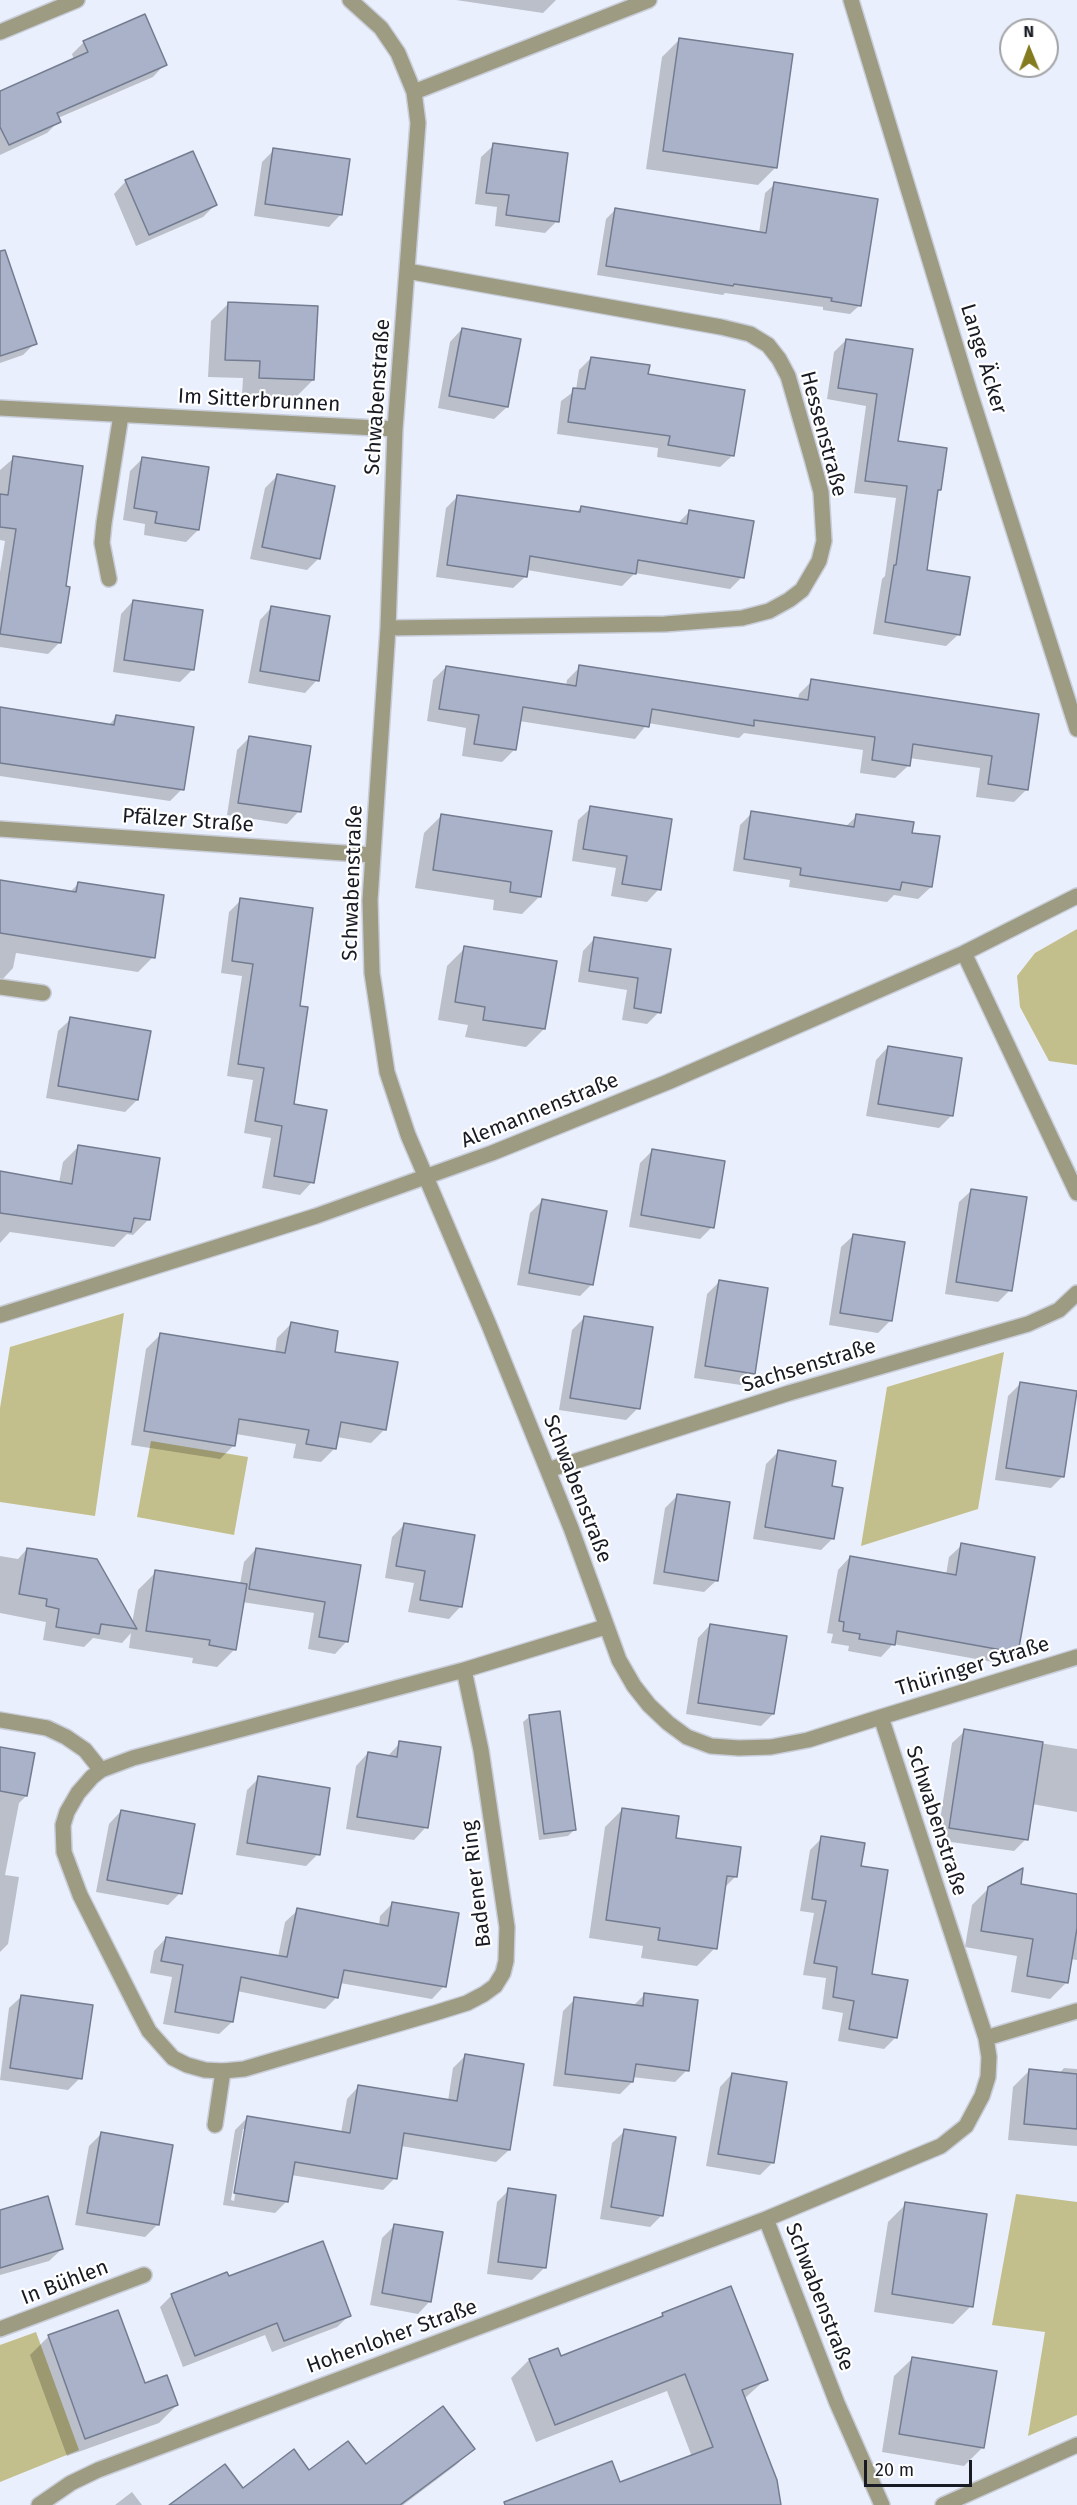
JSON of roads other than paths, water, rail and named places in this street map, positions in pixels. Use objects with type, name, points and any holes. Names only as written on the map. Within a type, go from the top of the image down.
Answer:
[{"type":"street","points":[[0,32],[77,0]]},
{"type":"street","name":"Schwabenstraße","points":[[350,0],[381,28],[398,53],[414,92],[418,123],[395,429],[388,628],[372,855],[369,943],[375,1006],[387,1072],[397,1106],[548,1470],[619,1660],[650,1705],[687,1737],[711,1746],[771,1747],[808,1740],[881,1717],[986,2038],[989,2057],[988,2077],[982,2096],[966,2126],[954,2137],[924,2155],[766,2219],[837,2403],[882,2505]]},
{"type":"street","points":[[414,92],[649,0]]},
{"type":"street","name":"Lange Äcker","points":[[851,0],[970,393],[1077,729]]},
{"type":"street","name":"Hessenstraße","points":[[388,628],[665,624],[742,618],[769,611],[802,590],[819,561],[824,541],[821,492],[812,459],[788,376],[768,345],[750,334],[720,327],[407,271]]},
{"type":"street","name":"Im Sitterbrunnen","points":[[0,408],[395,429]]},
{"type":"street","points":[[109,579],[102,543],[105,504],[121,415]]},
{"type":"street","name":"Pfälzer Straße","points":[[0,829],[372,855]]},
{"type":"street","name":"Alemannenstraße","points":[[0,1315],[316,1216],[426,1178],[677,1078],[964,952],[1077,896]]},
{"type":"street","points":[[964,952],[1077,1193]]},
{"type":"street","points":[[0,987],[43,993]]},
{"type":"street","name":"Sachsenstraße","points":[[548,1470],[778,1397],[1028,1323],[1059,1310],[1077,1293]]},
{"type":"street","name":"Badener Ring","points":[[464,1670],[481,1750],[507,1927],[508,1943],[503,1974],[495,1986],[467,2002],[268,2062],[223,2071],[205,2070],[180,2062],[163,2048],[149,2031],[70,1872],[64,1852],[63,1825],[78,1793],[101,1770],[133,1758],[464,1670],[605,1627]]},
{"type":"street","name":"Thüringer Straße","points":[[881,1717],[1077,1657]]},
{"type":"street","points":[[0,1720],[47,1728],[85,1750],[101,1770]]},
{"type":"street","points":[[986,2038],[1077,2011]]},
{"type":"street","points":[[215,2125],[223,2071]]},
{"type":"street","name":"Hohenloher Straße","points":[[39,2505],[70,2483],[98,2470],[766,2219]]},
{"type":"street","name":"In Bühlen","points":[[0,2329],[144,2275]]},
{"type":"street","points":[[943,2505],[1077,2445]]}]
